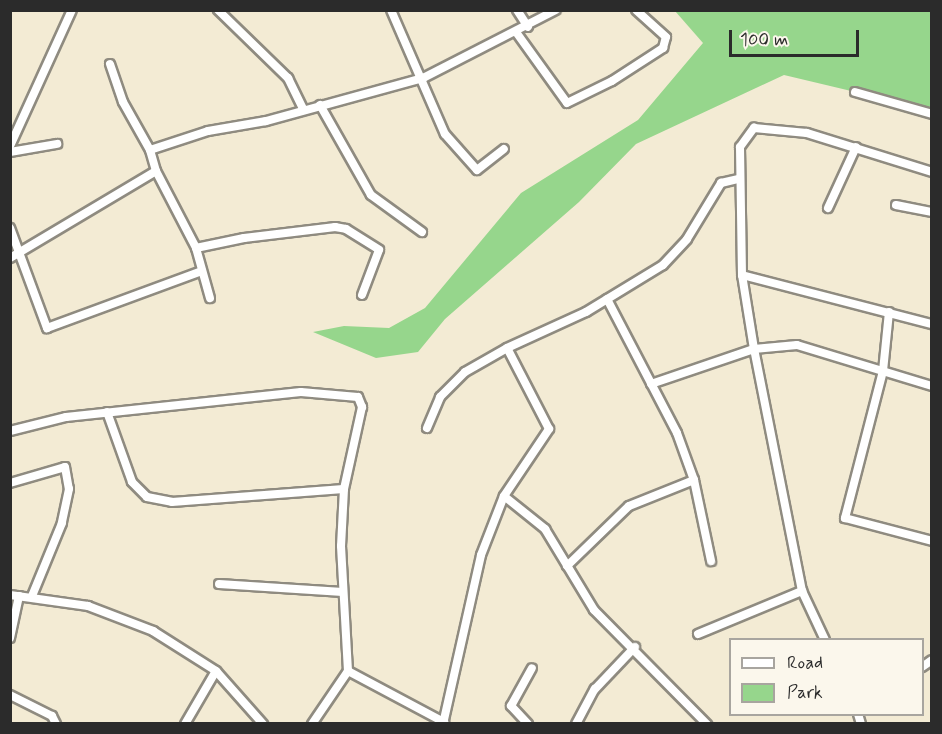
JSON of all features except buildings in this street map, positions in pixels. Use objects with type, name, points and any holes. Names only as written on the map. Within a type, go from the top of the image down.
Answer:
[{"type":"street","points":[[10,146],[72,10]]},
{"type":"street","points":[[218,10],[288,78],[303,109]]},
{"type":"street","points":[[391,10],[423,78],[445,134],[477,170],[504,149]]},
{"type":"street","points":[[518,10],[528,27]]},
{"type":"street","points":[[150,150],[208,131],[266,121],[423,78],[528,27],[556,10]]},
{"type":"street","points":[[516,32],[567,103],[612,81],[663,48],[666,37],[636,10]]},
{"type":"street","points":[[110,64],[123,102],[150,150],[156,171],[195,248],[210,298]]},
{"type":"street","points":[[855,92],[932,114]]},
{"type":"street","points":[[320,105],[371,195],[422,232]]},
{"type":"street","points":[[825,638],[802,591],[754,350],[742,275],[740,147],[754,128],[807,133],[932,172]]},
{"type":"street","points":[[10,152],[57,144]]},
{"type":"street","points":[[828,208],[856,147]]},
{"type":"street","points":[[10,258],[22,253],[156,171]]},
{"type":"street","points":[[427,428],[433,408],[450,386],[507,348],[607,299],[672,257],[721,183],[739,178]]},
{"type":"street","points":[[896,205],[932,212]]},
{"type":"street","points":[[195,248],[244,237],[335,227],[346,230],[379,250],[362,295]]},
{"type":"street","points":[[10,228],[22,253],[47,328],[202,271]]},
{"type":"street","points":[[742,275],[932,324]]},
{"type":"street","points":[[607,299],[677,433],[694,480],[711,561]]},
{"type":"street","points":[[889,312],[883,371],[845,518],[932,540]]},
{"type":"street","points":[[651,384],[754,350],[797,345],[932,386]]},
{"type":"street","points":[[348,671],[443,723],[477,571],[504,496],[549,429],[507,348]]},
{"type":"street","points":[[10,431],[66,417],[301,392],[358,397],[362,407],[344,489],[343,591],[348,671],[312,723]]},
{"type":"street","points":[[107,412],[132,482],[147,497],[172,502],[344,489]]},
{"type":"street","points":[[10,483],[65,467],[69,489],[62,523],[32,596]]},
{"type":"street","points":[[567,566],[629,506],[694,480]]},
{"type":"street","points":[[504,496],[545,529],[594,610],[635,647],[707,723]]},
{"type":"street","points":[[219,584],[343,591]]},
{"type":"street","points":[[698,634],[802,591]]},
{"type":"street","points":[[10,638],[15,595],[32,596],[112,613],[166,638],[216,671],[263,723]]},
{"type":"street","points":[[576,723],[595,689],[635,647]]},
{"type":"street","points":[[528,723],[511,706],[532,668]]},
{"type":"street","points":[[185,723],[216,671]]},
{"type":"street","points":[[10,695],[52,716],[56,723]]},
{"type":"green space","points":[[675,11],[931,11],[931,110],[784,75],[636,144],[579,202],[445,319],[418,352],[376,358],[313,332],[344,326],[389,328],[425,308],[521,193],[638,120],[703,43]]}]
